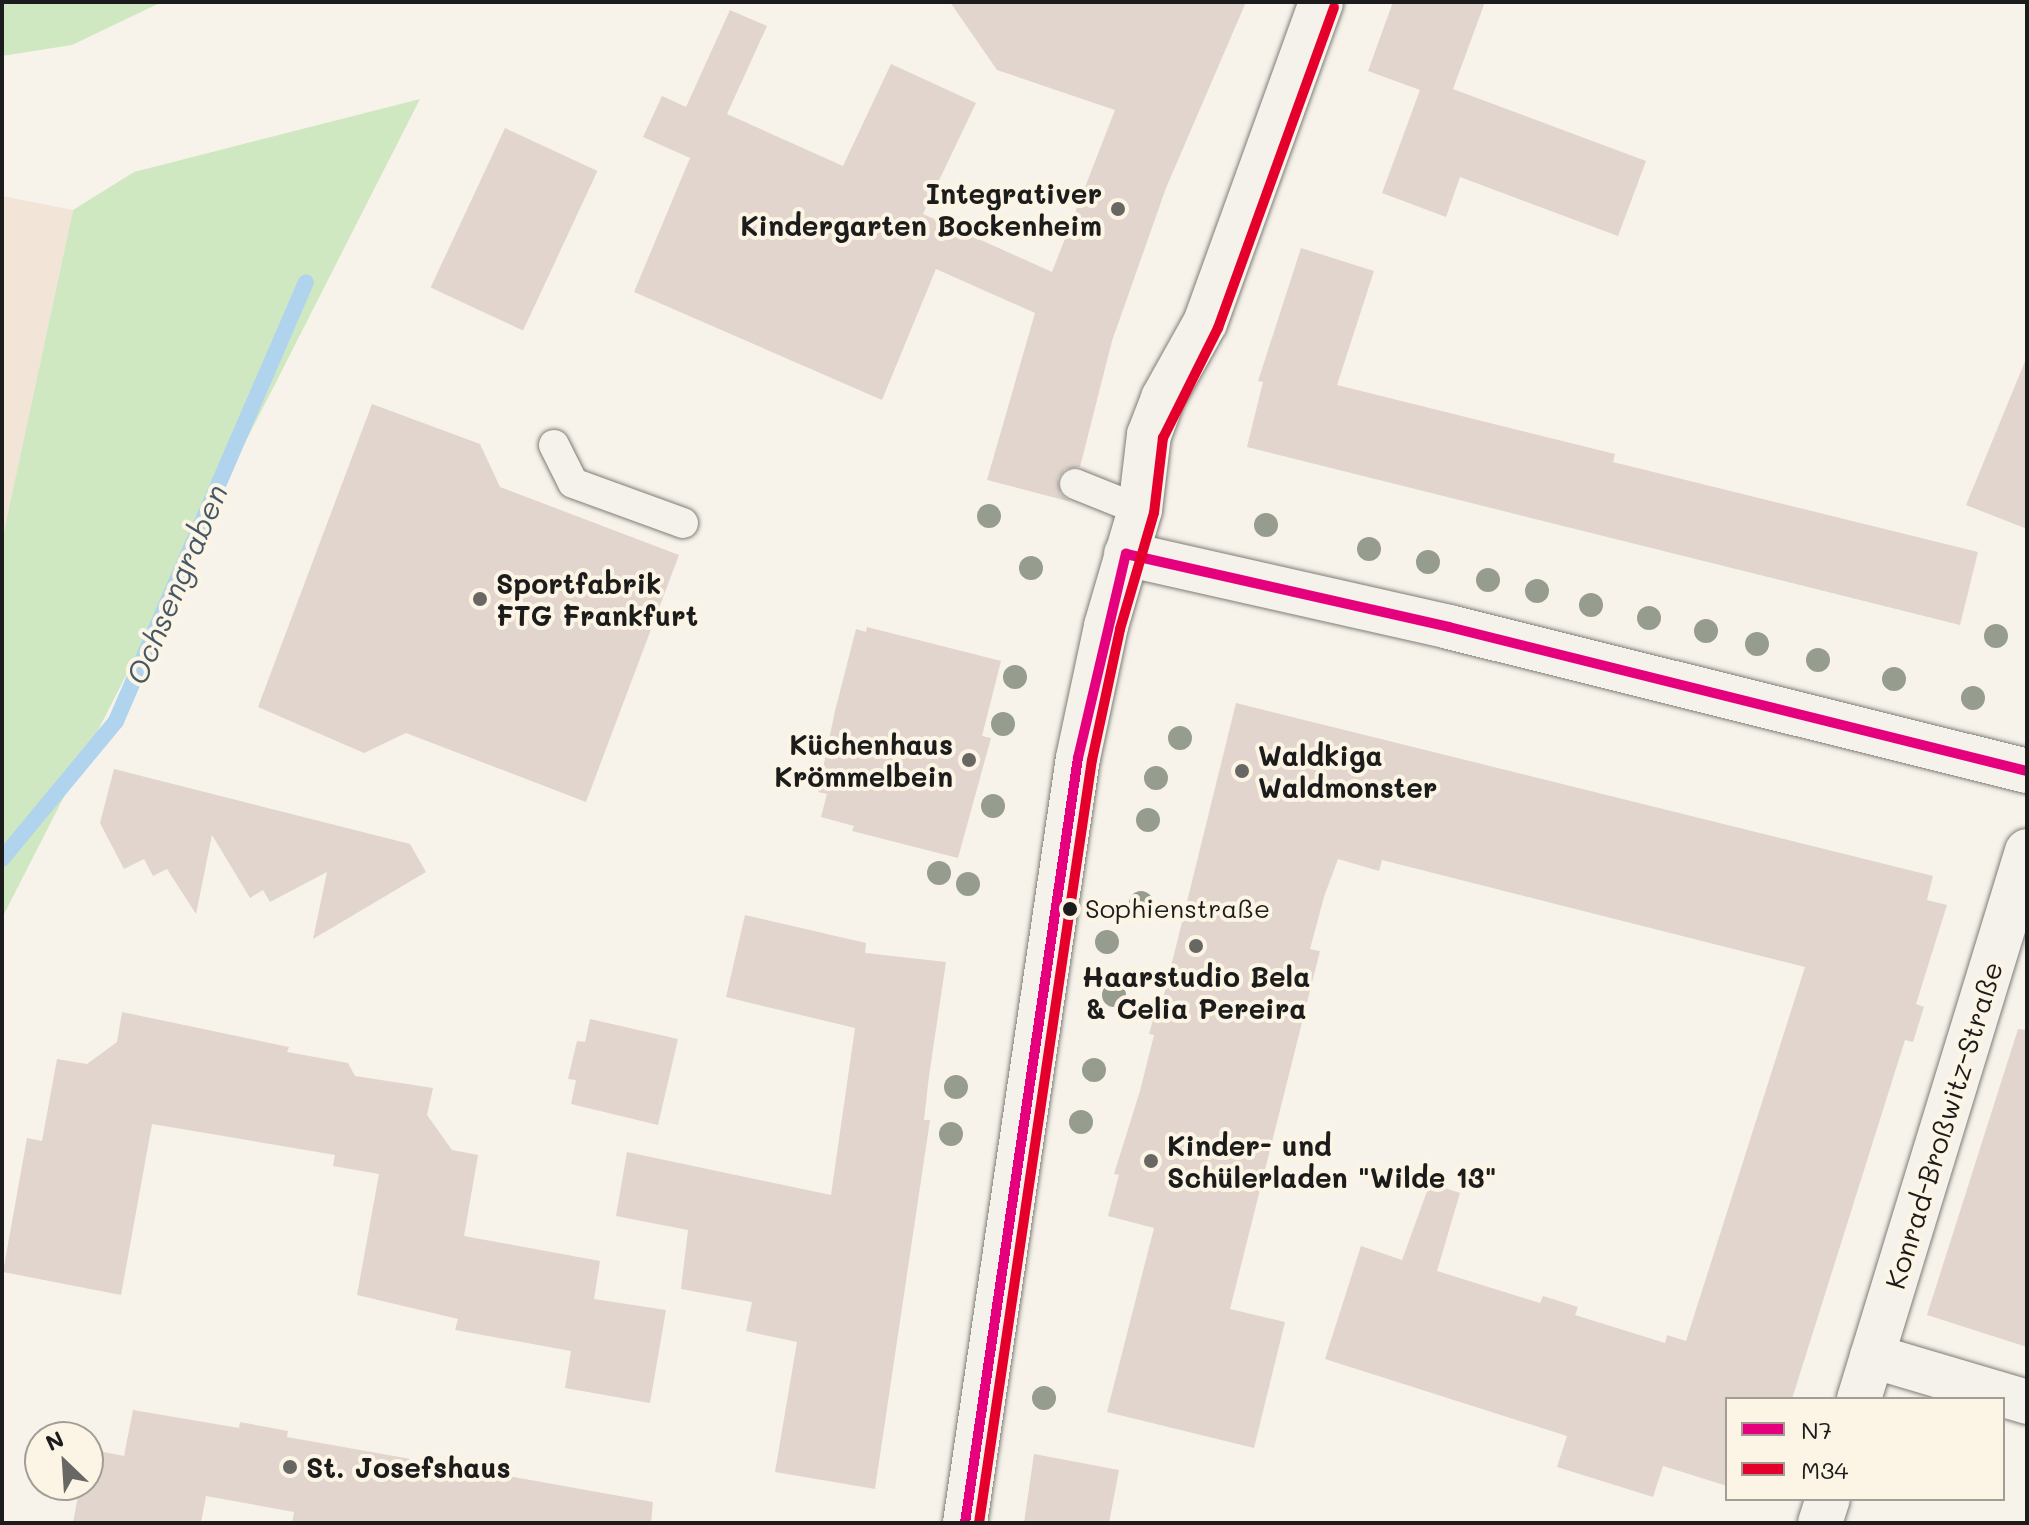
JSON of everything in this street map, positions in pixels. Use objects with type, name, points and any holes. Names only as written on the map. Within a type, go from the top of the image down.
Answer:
[{"type":"street","points":[[965,1523],[1078,758],[1126,554],[1140,510],[1149,435],[1163,398],[1205,323],[1321,2]]},
{"type":"street","points":[[1126,554],[1449,627],[2027,771]]},
{"type":"street","name":"Konrad-Broßwitz-Straße","points":[[1860,1397],[2027,851]]},
{"type":"street","points":[[1872,1356],[2027,1402]]},
{"type":"street","points":[[1820,1523],[1827,1501]]},
{"type":"lane","points":[[554,445],[573,483],[683,523]]},
{"type":"lane","points":[[1075,484],[1140,510]]},
{"type":"shaded area","points":[[2,196],[73,210],[2,542]]},
{"type":"green space","points":[[2,2],[162,2],[72,45],[2,56]]},
{"type":"green space","points":[[420,99],[2,918],[2,541],[73,210],[134,172]]},
{"type":"building","points":[[950,2],[1246,2],[1166,188],[1112,341],[1080,467],[1065,469],[1058,478],[1060,494],[1071,502],[987,480],[1035,313],[936,269],[882,400],[634,292],[690,158],[643,137],[662,96],[686,107],[730,10],[767,26],[727,114],[843,166],[891,64],[976,103],[923,214],[1052,272],[1115,110],[997,70]]},
{"type":"building","points":[[1393,2],[1485,2],[1453,89],[1646,161],[1618,236],[1460,177],[1446,217],[1382,193],[1420,90],[1368,71]]},
{"type":"building","points":[[505,128],[597,171],[523,331],[431,288]]},
{"type":"building","points":[[1301,248],[1374,271],[1337,385],[1615,454],[1613,462],[1978,552],[1960,625],[1247,447],[1263,382],[1258,381]]},
{"type":"building","points":[[2027,360],[2027,529],[1966,505]]},
{"type":"building","name":"Sportfabrik FTG Frankfurt","points":[[372,404],[480,444],[500,487],[679,555],[586,802],[406,733],[364,753],[258,707]]},
{"type":"building","points":[[867,627],[1001,661],[982,736],[991,738],[958,858],[852,831],[854,826],[821,817],[827,794],[818,792],[835,711],[856,629],[866,632]]},
{"type":"building","points":[[1236,703],[1933,876],[1927,900],[1947,905],[1916,1004],[1924,1007],[1913,1042],[1905,1040],[1793,1397],[1725,1397],[1725,1485],[1663,1466],[1653,1497],[1557,1467],[1567,1436],[1325,1359],[1361,1246],[1402,1260],[1430,1183],[1460,1193],[1437,1271],[1540,1303],[1543,1296],[1578,1307],[1575,1315],[1665,1343],[1667,1335],[1686,1341],[1805,967],[1382,860],[1379,871],[1338,859],[1310,949],[1320,951],[1230,1309],[1285,1322],[1254,1448],[1107,1412],[1154,1228],[1108,1216],[1119,1175],[1114,1174],[1154,1035],[1149,1034],[1159,998],[1163,999]]},
{"type":"building","points":[[114,769],[410,844],[426,872],[313,939],[327,872],[270,902],[263,890],[250,898],[212,835],[196,914],[167,869],[153,876],[144,859],[124,869],[100,823]]},
{"type":"building","points":[[745,915],[866,943],[865,953],[946,962],[924,1120],[930,1120],[875,1489],[775,1472],[797,1342],[746,1331],[752,1302],[681,1289],[688,1230],[616,1216],[627,1152],[831,1195],[855,1028],[726,997]]},
{"type":"building","points":[[122,1012],[289,1047],[287,1052],[348,1063],[355,1076],[433,1088],[427,1115],[452,1150],[478,1155],[464,1236],[600,1261],[594,1299],[666,1310],[650,1403],[565,1388],[571,1351],[455,1330],[458,1319],[357,1295],[379,1174],[333,1166],[335,1155],[152,1124],[121,1295],[3,1272],[27,1138],[42,1141],[57,1059],[87,1064],[117,1042]]},
{"type":"building","points":[[590,1019],[678,1039],[658,1125],[571,1104],[576,1080],[568,1079],[577,1041],[585,1042]]},
{"type":"building","points":[[2018,1029],[2027,1030],[2027,1347],[1927,1315]]},
{"type":"building","name":"St. Josefshaus","points":[[133,1410],[239,1428],[240,1422],[288,1431],[287,1437],[450,1466],[451,1460],[498,1468],[497,1474],[653,1502],[651,1523],[292,1523],[294,1512],[206,1496],[201,1523],[73,1523],[77,1501],[104,1501],[104,1452],[124,1456]]},
{"type":"building","points":[[1034,1454],[1119,1470],[1109,1523],[1024,1523]]},
{"type":"waterway","name":"Ochsengraben","points":[[2,859],[116,721],[306,282]]},
{"type":"transit line","name":"M34","points":[[979,1523],[1092,760],[1120,629],[1154,513],[1163,438],[1218,328],[1334,7]]},
{"type":"transit line","name":"N7","points":[[1126,554],[1449,627],[2027,771]]},
{"type":"transit line","name":"N7","points":[[965,1523],[1078,758],[1126,554]]},
{"type":"place","name":"Integrativer Kindergarten Bockenheim","points":[[1118,209]]},
{"type":"place","name":"Sportfabrik FTG Frankfurt","points":[[480,599]]},
{"type":"place","name":"Küchenhaus Krömmelbein","points":[[969,760]]},
{"type":"place","name":"Waldkiga Waldmonster","points":[[1242,771]]},
{"type":"place","name":"Sophienstraße","points":[[1070,909]]},
{"type":"place","name":"Haarstudio Bela & Celia Pereira","points":[[1196,946]]},
{"type":"place","name":"Kinder- und Schülerladen \"Wilde 13\"","points":[[1151,1161]]},
{"type":"place","name":"St. Josefshaus","points":[[290,1467]]}]
